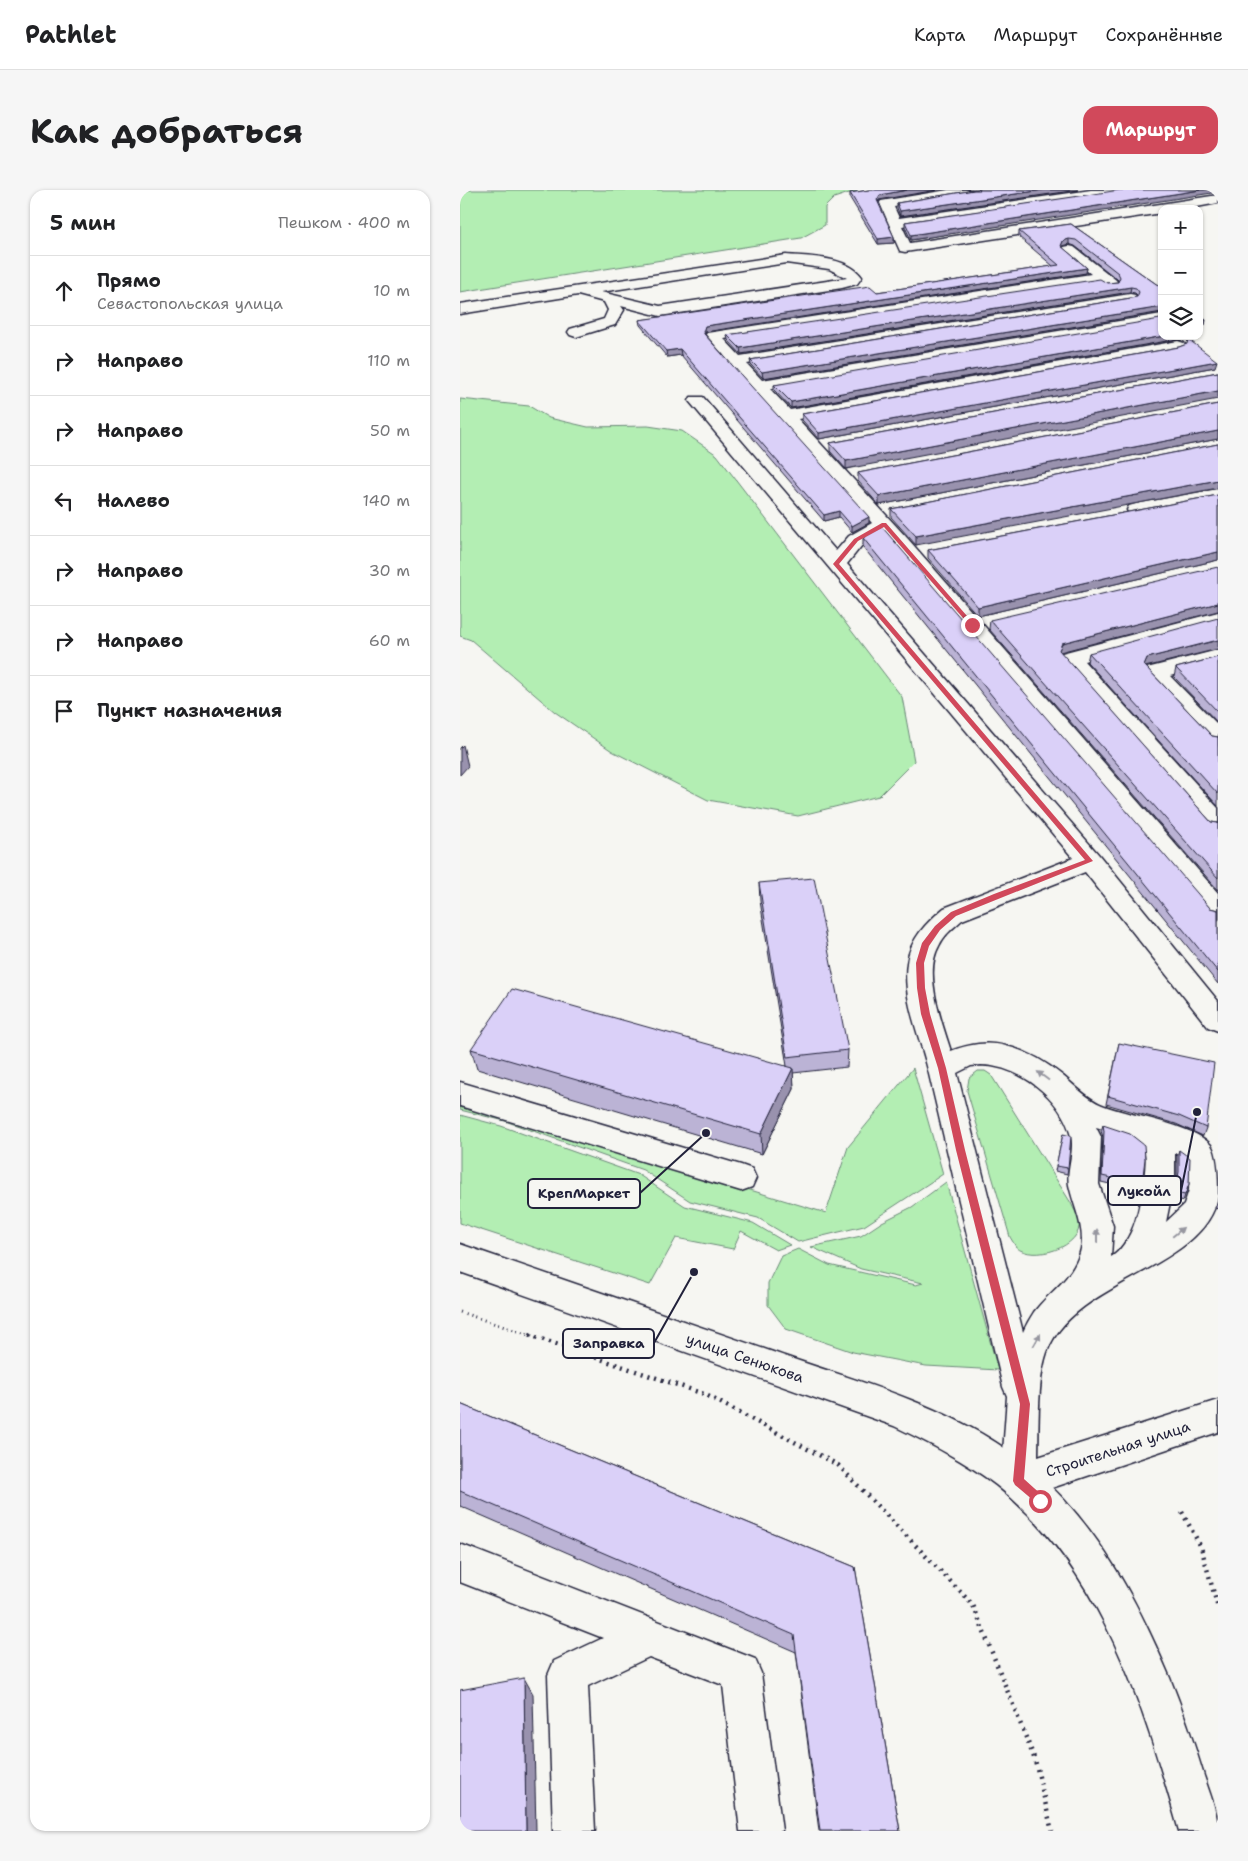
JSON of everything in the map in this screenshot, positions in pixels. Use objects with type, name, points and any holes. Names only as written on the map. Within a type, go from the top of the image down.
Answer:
[{"type":"main road","points":[[972,190],[886,204],[905,248],[1158,210]]},
{"type":"main road","points":[[894,223],[1116,190]]},
{"type":"main road","points":[[1184,205],[1218,199]]},
{"type":"main road","points":[[1069,250],[1130,298],[1158,317]]},
{"type":"main road","points":[[460,309],[786,259],[815,262],[850,270],[855,277],[852,281],[842,284],[660,311],[579,291]]},
{"type":"main road","points":[[1103,277],[713,336],[841,476],[884,516],[911,554],[981,623],[1218,910]]},
{"type":"main road","points":[[576,332],[610,322],[616,310],[609,297]]},
{"type":"main road","points":[[736,360],[1130,298]]},
{"type":"main road","points":[[759,386],[1158,320]]},
{"type":"main road","points":[[786,416],[1178,346]]},
{"type":"main road","points":[[697,401],[1090,861],[1218,1020]]},
{"type":"main road","points":[[814,447],[833,443]]},
{"type":"main road","points":[[841,476],[860,473]]},
{"type":"main road","points":[[1122,513],[1218,494]]},
{"type":"main road","points":[[836,564],[856,540],[884,516]]},
{"type":"main road","points":[[911,554],[930,550]]},
{"type":"main road","points":[[1218,618],[1070,658],[1218,823]]},
{"type":"main road","points":[[1218,656],[1156,673],[1218,738]]},
{"type":"main road","points":[[1025,1404],[942,1068],[926,1014],[921,988],[920,963],[925,945],[937,928],[953,914],[1090,861]]},
{"type":"main road","points":[[942,1068],[953,1061],[983,1054],[1010,1057],[1045,1078],[1082,1109],[1121,1123],[1181,1140],[1201,1154],[1205,1163],[1204,1190],[1198,1212],[1167,1241],[1072,1296]]},
{"type":"main road","points":[[460,1094],[741,1178]]},
{"type":"main road","points":[[1019,1481],[1025,1404],[1025,1376],[1031,1350],[1046,1322],[1072,1296],[1085,1278],[1095,1258],[1097,1226],[1084,1184],[1086,1137],[1068,1098]]},
{"type":"main road","points":[[1121,1123],[1151,1137],[1160,1149],[1159,1177],[1151,1220],[1146,1235],[1128,1263]]},
{"type":"main road","name":"улица Сенюкова","points":[[460,1258],[902,1413],[962,1444],[1019,1481],[1060,1521],[1073,1537],[1094,1567],[1126,1623],[1143,1656],[1166,1720],[1200,1831]]},
{"type":"main road","name":"Строительная улица","points":[[1019,1481],[1218,1416]]},
{"type":"main road","points":[[460,1563],[740,1673],[761,1831]]},
{"type":"main road","points":[[574,1831],[568,1675],[648,1637]]},
{"type":"path","points":[[460,1312],[704,1394],[838,1465],[973,1605],[1036,1760],[1052,1831]]},
{"type":"path","points":[[1182,1512],[1201,1547],[1218,1608]]},
{"type":"green space","points":[[460,190],[858,190],[834,198],[825,207],[825,225],[801,238],[460,292]]},
{"type":"green space","points":[[460,399],[529,406],[549,418],[588,427],[648,426],[682,431],[717,455],[902,697],[914,761],[879,796],[798,816],[708,800],[612,751],[555,712],[471,640],[460,636]]},
{"type":"green space","points":[[913,1068],[943,1174],[864,1226],[798,1242],[758,1218],[690,1201],[643,1170],[505,1121],[460,1110],[460,1102],[826,1213],[848,1147]]},
{"type":"green space","points":[[978,1071],[985,1071],[991,1075],[1078,1216],[1078,1230],[1074,1238],[1055,1250],[1044,1253],[1024,1252],[1016,1247],[1010,1237],[967,1091],[969,1078]]},
{"type":"green space","points":[[460,1115],[501,1126],[639,1175],[685,1206],[753,1223],[790,1245],[776,1250],[741,1231],[733,1249],[676,1238],[650,1285],[460,1223]]},
{"type":"green space","points":[[946,1182],[998,1370],[926,1366],[853,1352],[786,1329],[768,1305],[768,1283],[781,1256],[798,1249],[829,1265],[916,1285],[923,1283],[861,1269],[811,1247],[861,1236],[882,1222],[912,1207]]},
{"type":"building","points":[[869,190],[907,190],[880,195],[877,200],[894,237],[878,239],[850,193]]},
{"type":"building","points":[[974,190],[1043,190],[900,211],[897,203]]},
{"type":"building","points":[[1120,190],[1200,190],[911,235],[905,222]]},
{"type":"building","points":[[1071,224],[1158,285],[1158,308],[762,372],[750,360],[1137,297],[1139,292],[1136,288],[1131,287],[740,348],[727,335],[1100,279],[1107,283],[1118,282],[1120,277],[1118,273],[1076,240],[1069,239],[1063,241],[1061,246],[1087,268],[705,326],[703,332],[705,335],[869,517],[852,526],[839,511],[824,515],[680,349],[666,351],[639,320],[870,286],[877,292],[1059,265],[1019,231]]},
{"type":"building","points":[[1158,320],[1158,337],[791,402],[774,385]]},
{"type":"building","points":[[1189,340],[1217,361],[819,433],[802,414],[1179,347],[1187,344]]},
{"type":"building","points":[[1218,372],[1218,391],[846,461],[830,443]]},
{"type":"building","points":[[1218,404],[1218,431],[879,496],[858,473]]},
{"type":"building","points":[[1218,444],[1218,480],[916,536],[891,509]]},
{"type":"building","points":[[1218,495],[1218,552],[978,607],[928,550]]},
{"type":"building","points":[[882,527],[1210,908],[1218,910],[1218,972],[863,538]]},
{"type":"building","points":[[1218,567],[1218,603],[1062,643],[1059,650],[1211,822],[1218,823],[1218,878],[990,620]]},
{"type":"building","points":[[1218,618],[1218,640],[1147,658],[1144,665],[1212,736],[1218,737],[1218,794],[1089,653]]},
{"type":"building","points":[[1218,657],[1218,712],[1176,668]]},
{"type":"building","points":[[814,878],[848,1050],[787,1057],[759,883]]},
{"type":"building","points":[[512,989],[793,1068],[761,1134],[471,1049]]},
{"type":"building","points":[[1119,1043],[1214,1063],[1206,1128],[1179,1116],[1108,1096]]},
{"type":"building","points":[[1103,1125],[1130,1134],[1144,1145],[1145,1159],[1142,1185],[1102,1176]]},
{"type":"building","points":[[1063,1134],[1071,1136],[1068,1168],[1056,1166]]},
{"type":"building","points":[[1179,1150],[1190,1158],[1189,1184],[1185,1195],[1175,1193],[1179,1172]]},
{"type":"building","points":[[460,1404],[855,1567],[900,1831],[820,1831],[794,1635],[460,1491]]},
{"type":"building","points":[[524,1678],[526,1831],[460,1831],[460,1690]]},
{"type":"place","name":"Лукойл","points":[[1197,1112]]},
{"type":"place","name":"КрепМаркет","points":[[706,1133]]},
{"type":"place","name":"Заправка","points":[[694,1272]]},
{"type":"route","points":[[972,625],[884,524],[856,540],[836,564],[1090,861],[953,914],[937,928],[925,945],[920,963],[921,988],[926,1014],[942,1068],[1025,1404],[1019,1481],[1040,1501]]}]
